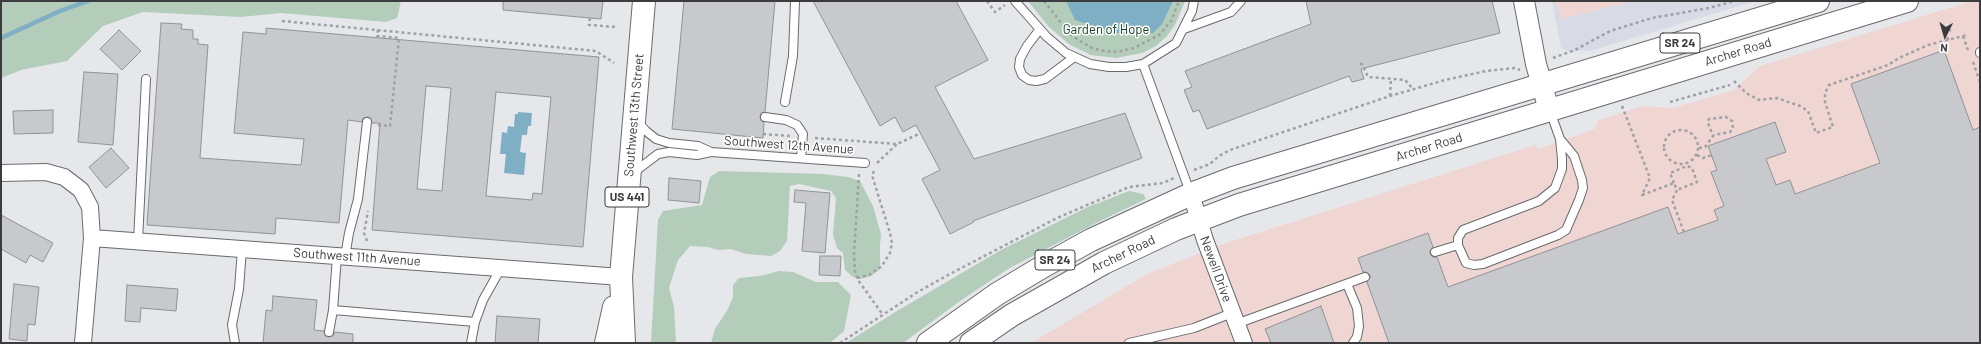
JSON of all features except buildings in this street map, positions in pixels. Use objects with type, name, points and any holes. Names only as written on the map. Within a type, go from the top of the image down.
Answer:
[{"type":"main road","name":"Southwest 13th Street","points":[[624,343],[621,277],[644,1]]},
{"type":"main road","name":"Archer Road","points":[[928,343],[997,294],[1042,267],[1098,237],[1187,184],[1233,178],[1818,1]]},
{"type":"main road","name":"Archer Road","points":[[971,343],[1012,316],[1097,267],[1149,241],[1238,205],[1907,1]]},
{"type":"main road","name":"Southwest 13th Street","points":[[606,343],[621,277]]},
{"type":"street","points":[[1524,1],[1542,85],[1549,110]]},
{"type":"street","points":[[1,173],[46,172],[64,177],[81,190],[90,208],[92,238],[83,343]]},
{"type":"street","name":"Newell Drive","points":[[1187,184],[1198,220],[1244,343]]},
{"type":"street","name":"Southwest 11th Avenue","points":[[92,238],[621,277]]},
{"type":"lane","points":[[785,102],[793,56],[795,1]]},
{"type":"lane","points":[[1012,2],[1056,46],[1073,58],[1090,64],[1109,67],[1126,67],[1143,64],[1176,43],[1192,11],[1194,1]]},
{"type":"lane","points":[[1184,29],[1231,12],[1241,1]]},
{"type":"lane","points":[[1040,29],[1027,46],[1020,59],[1019,67],[1022,75],[1029,80],[1036,81],[1045,79],[1073,58]]},
{"type":"lane","points":[[1143,64],[1187,184]]},
{"type":"lane","points":[[138,241],[146,79]]},
{"type":"lane","points":[[1549,110],[1560,139],[1562,169],[1555,188],[1539,201],[1463,230],[1458,238],[1458,245],[1466,263],[1474,265],[1483,264],[1558,236],[1566,230],[1583,188],[1582,180],[1574,156],[1560,139]]},
{"type":"lane","name":"Southwest 12th Avenue","points":[[634,117],[646,131],[656,139],[669,143],[698,146],[711,152]]},
{"type":"lane","points":[[765,117],[786,120],[797,126],[803,134],[801,158]]},
{"type":"lane","points":[[329,332],[341,256],[358,199],[366,122]]},
{"type":"lane","name":"Southwest 12th Avenue","points":[[629,176],[658,154],[669,152],[697,155],[711,152],[862,163]]},
{"type":"lane","points":[[1435,252],[1458,245]]},
{"type":"lane","points":[[235,343],[232,324],[239,289],[242,249]]},
{"type":"lane","points":[[470,343],[475,322],[483,300],[501,268]]},
{"type":"lane","points":[[1129,343],[1234,319],[1365,277]]},
{"type":"lane","points":[[1347,284],[1356,308],[1359,326],[1357,337],[1353,343]]},
{"type":"lane","points":[[333,310],[475,322]]},
{"type":"path","points":[[987,1],[995,12],[1012,2]]},
{"type":"path","points":[[1044,1],[1070,34],[1080,41],[1092,48],[1117,52],[1134,48],[1159,35],[1171,21],[1179,1]]},
{"type":"path","points":[[1558,55],[1575,50],[1610,31],[1652,18],[1710,8],[1734,1]]},
{"type":"path","points":[[590,18],[589,25],[617,28]]},
{"type":"path","points":[[282,21],[596,51],[614,63]]},
{"type":"path","points":[[376,133],[377,125],[390,126],[399,38],[378,36],[378,30]]},
{"type":"path","points":[[1948,40],[1946,32],[1951,30]]},
{"type":"path","points":[[1734,81],[1746,93],[1759,100],[1777,98],[1800,106],[1808,111],[1816,133],[1833,127],[1825,102],[1825,93],[1829,85],[1888,65],[1899,58],[1928,45],[1967,34]]},
{"type":"path","points":[[1360,64],[1362,64],[1368,77],[1405,80],[1413,89]]},
{"type":"path","points":[[1187,184],[1219,156],[1230,150],[1413,89],[1486,72],[1515,68],[1522,70]]},
{"type":"path","points":[[1390,96],[1391,79]]},
{"type":"path","points":[[1670,102],[1730,85]]},
{"type":"path","points":[[1622,106],[1650,178],[1642,195],[1674,183]]},
{"type":"path","points":[[1699,148],[1705,147],[1714,135],[1730,132],[1733,125],[1730,119],[1709,119],[1708,125],[1714,135]]},
{"type":"path","points":[[1676,190],[1697,182],[1692,168],[1685,166],[1675,163],[1667,157],[1664,142],[1669,134],[1678,129],[1687,130],[1696,138],[1699,148],[1697,155],[1692,161],[1685,166],[1670,173],[1676,190],[1672,200],[1684,232]]},
{"type":"path","points":[[857,278],[869,275],[882,266],[890,252],[892,243],[872,175],[878,161],[897,144],[921,133]]},
{"type":"path","points":[[763,134],[795,136]]},
{"type":"path","points":[[815,138],[897,144]]},
{"type":"path","points":[[1697,155],[1703,158],[1712,155]]},
{"type":"path","points":[[862,163],[854,261],[857,278],[883,315]]},
{"type":"path","points":[[840,343],[948,274],[1057,218],[1129,187],[1163,183]]},
{"type":"path","points":[[366,241],[364,233],[368,210]]},
{"type":"shaded area","points":[[1552,1],[1756,1],[1590,51],[1582,50],[1575,52],[1566,51],[1561,48]]},
{"type":"shaded area","points":[[1555,1],[1633,1],[1562,19]]},
{"type":"shaded area","points":[[1972,1],[1980,1],[1980,343],[1031,343],[1147,274],[1223,244],[1535,145],[1538,149],[1594,129],[1599,120],[1643,106],[1673,108],[1734,90],[1760,66]]},
{"type":"green space","points":[[1,1],[401,1],[397,18],[386,22],[281,13],[241,17],[143,12],[103,26],[67,61],[21,70],[1,78]]},
{"type":"green space","name":"Garden of Hope","points":[[1028,1],[1185,1],[1175,25],[1167,36],[1156,46],[1142,53],[1116,58],[1091,55],[1070,45],[1048,26]]},
{"type":"green space","points":[[719,171],[823,174],[848,177],[860,181],[873,206],[881,234],[880,269],[871,276],[860,279],[853,277],[845,270],[843,253],[837,248],[833,235],[836,198],[831,191],[799,184],[790,186],[787,241],[780,251],[771,256],[746,254],[731,249],[718,250],[708,247],[690,246],[678,260],[669,288],[674,307],[676,343],[651,343],[658,220],[663,211],[702,205],[710,177]]},
{"type":"green space","points":[[1129,191],[1143,194],[1146,199],[1094,224],[1008,269],[960,301],[903,343],[846,343],[897,311],[1001,250],[1088,207]]},
{"type":"green space","points":[[779,271],[793,272],[816,282],[838,282],[851,295],[844,331],[830,343],[711,343],[715,329],[728,309],[733,297],[733,285],[739,278],[760,276]]},
{"type":"water","points":[[1066,1],[1173,1],[1162,24],[1153,33],[1115,33],[1075,20]]},
{"type":"water","points":[[518,112],[532,113],[531,126],[528,126],[527,135],[522,135],[520,152],[526,153],[524,175],[504,173],[506,154],[500,154],[502,132],[507,133],[508,126],[514,127],[515,114],[518,114]]},
{"type":"waterway","points":[[1,38],[60,11],[88,1]]}]
